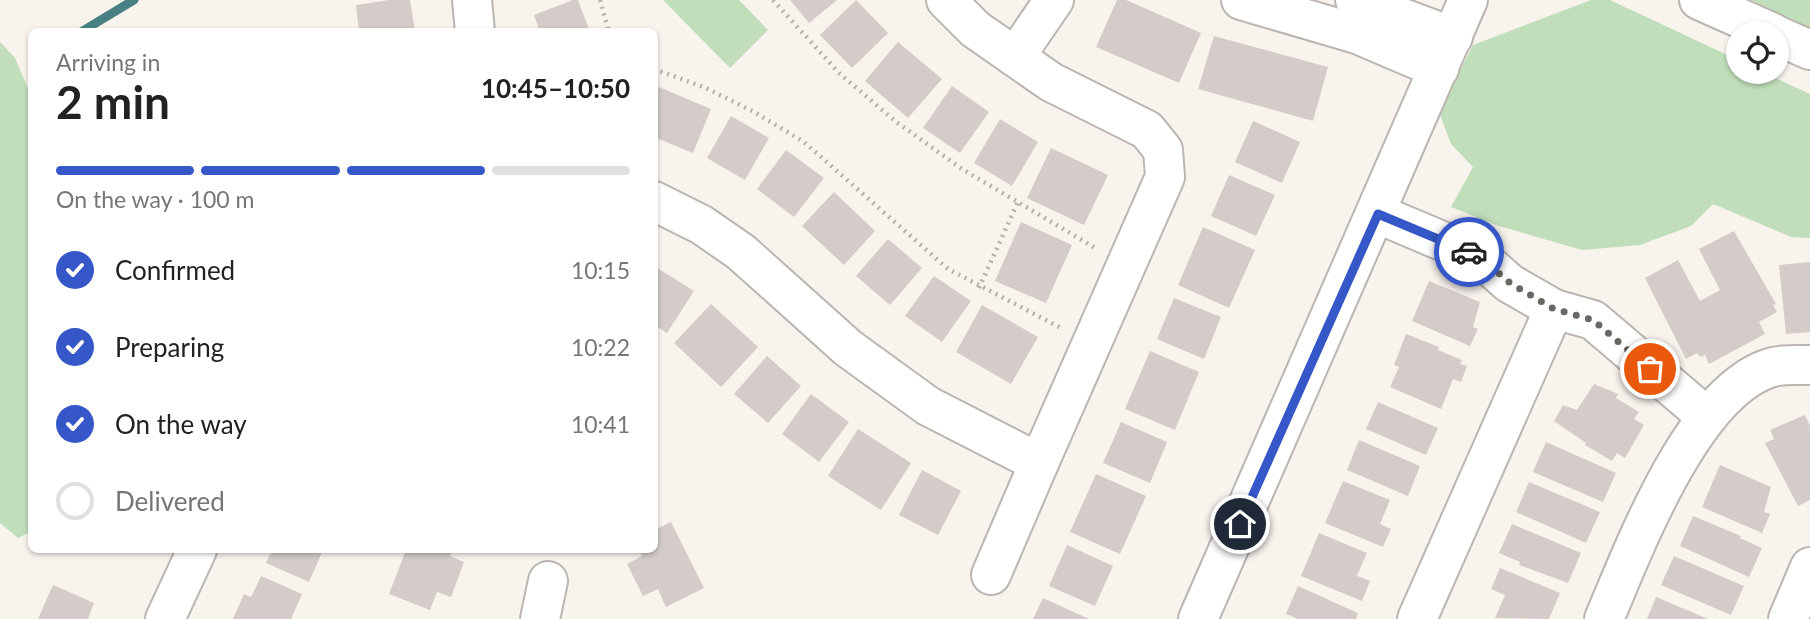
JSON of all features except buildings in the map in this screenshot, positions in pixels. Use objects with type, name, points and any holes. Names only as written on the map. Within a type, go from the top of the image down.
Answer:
[{"type":"street","points":[[472,0],[475,28]]},
{"type":"street","points":[[946,0],[975,29],[1051,82],[1147,130],[1163,150],[1165,177],[991,575]]},
{"type":"street","points":[[1015,57],[1054,0]]},
{"type":"street","points":[[1355,0],[1446,53]]},
{"type":"street","points":[[1198,619],[1378,214],[1468,0]]},
{"type":"street","points":[[1699,0],[1745,21]]},
{"type":"street","points":[[1279,7],[1357,34],[1446,53]]},
{"type":"street","points":[[1789,41],[1810,50]]},
{"type":"street","points":[[658,203],[702,225],[741,252],[848,348],[928,406],[1039,463]]},
{"type":"street","points":[[1378,214],[1480,257],[1510,283],[1554,309],[1593,320],[1707,417]]},
{"type":"street","points":[[1417,619],[1554,309]]},
{"type":"street","points":[[1604,619],[1670,475],[1707,417],[1737,387],[1772,367],[1810,365]]},
{"type":"street","points":[[165,619],[196,553]]},
{"type":"street","points":[[1788,619],[1810,567]]},
{"type":"street","points":[[540,619],[548,581]]},
{"type":"path","points":[[600,0],[608,28]]},
{"type":"path","points":[[773,0],[839,73],[895,121],[962,169],[1087,245],[1126,263]]},
{"type":"path","points":[[658,71],[730,100],[804,142],[938,261],[979,288],[1092,343]]},
{"type":"path","points":[[979,288],[1017,202]]},
{"type":"green space","points":[[663,0],[739,0],[768,30],[730,68]]},
{"type":"green space","points":[[1591,0],[1610,0],[1726,54],[1726,84],[1788,84],[1810,94],[1810,238],[1791,237],[1713,204],[1691,226],[1640,245],[1582,250],[1499,226],[1451,207],[1473,167],[1451,144],[1439,112],[1473,45]]},
{"type":"green space","points":[[1751,0],[1810,0],[1810,28]]},
{"type":"green space","points":[[0,42],[15,58],[28,89],[28,533],[18,538],[0,523]]},
{"type":"waterway","points":[[88,28],[134,0]]},
{"type":"way so far","points":[[1469,252],[1480,257],[1510,283],[1554,309],[1593,320],[1650,369]]},
{"type":"route","points":[[1240,524],[1378,214],[1469,252]]}]
